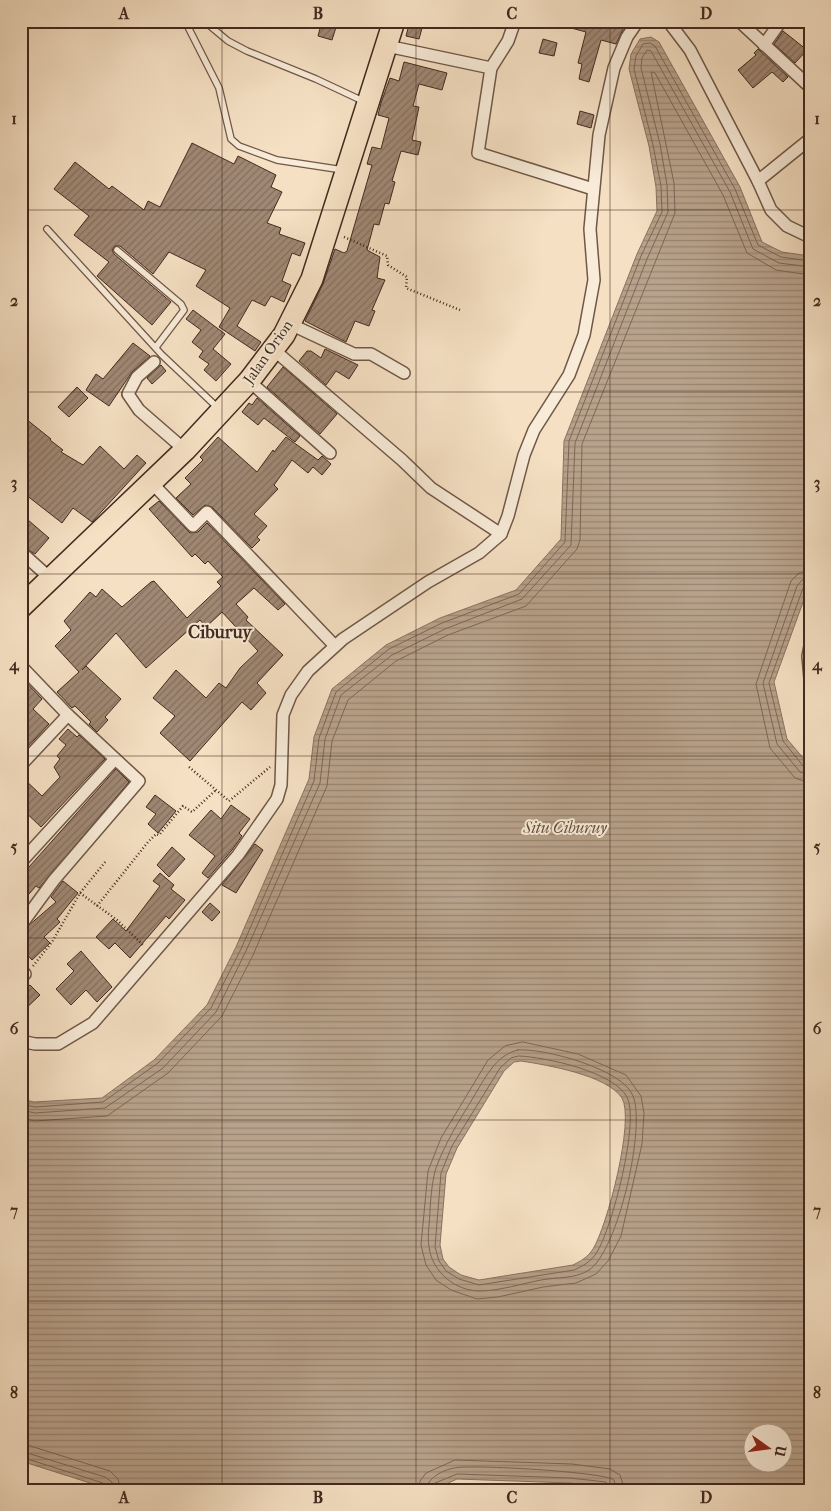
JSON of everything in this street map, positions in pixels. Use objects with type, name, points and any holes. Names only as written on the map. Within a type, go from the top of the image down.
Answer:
[{"type":"highway","name":"Jalan Orion","points":[[21,607],[184,450],[249,381],[274,350],[290,324],[312,279],[394,21]]},
{"type":"street","points":[[515,21],[508,41],[491,68],[478,152],[593,189]]},
{"type":"street","points":[[21,1041],[35,1044],[58,1044],[93,1024],[238,855],[277,799],[281,785],[283,715],[292,695],[308,671],[335,646],[428,582],[479,553],[501,534],[531,438],[569,375],[584,335],[594,280],[590,229],[599,135],[614,68],[627,37],[638,21]]},
{"type":"street","points":[[668,21],[690,50],[771,210],[787,226],[810,237]]},
{"type":"street","points":[[739,21],[810,87]]},
{"type":"street","points":[[764,45],[781,21]]},
{"type":"street","points":[[387,46],[491,68]]},
{"type":"street","points":[[758,181],[810,139]]},
{"type":"street","points":[[290,324],[354,354],[371,354],[404,373]]},
{"type":"street","points":[[274,350],[394,453],[431,488],[501,534]]},
{"type":"street","points":[[154,362],[137,377],[128,394],[140,410],[184,450]]},
{"type":"street","points":[[249,381],[330,452]]},
{"type":"street","points":[[151,482],[193,526],[207,512],[335,646]]},
{"type":"street","points":[[21,552],[51,579]]},
{"type":"street","points":[[810,646],[808,656],[810,678]]},
{"type":"street","points":[[21,666],[68,715],[135,775],[139,782],[54,880],[21,925]]},
{"type":"street","points":[[21,765],[68,715]]},
{"type":"street","points":[[21,862],[115,759]]},
{"type":"lane","points":[[185,21],[219,88],[231,139],[239,146],[277,160],[347,171]]},
{"type":"lane","points":[[204,21],[228,41],[247,51],[316,79],[369,104]]},
{"type":"lane","points":[[48,229],[156,347],[162,356],[221,411]]},
{"type":"lane","points":[[117,250],[181,304],[184,310],[156,347]]},
{"type":"path","points":[[329,230],[387,256],[388,265],[407,277],[406,288],[460,310]]},
{"type":"path","points":[[189,766],[229,801],[266,768],[281,763]]},
{"type":"path","points":[[97,906],[148,842],[156,834],[159,835],[183,806],[192,812],[216,790]]},
{"type":"path","points":[[23,972],[40,958],[52,942],[80,893],[106,861]]},
{"type":"path","points":[[80,893],[117,920],[153,954]]},
{"type":"water","name":"Situ Ciburuy","points":[[651,37],[659,42],[740,187],[762,242],[782,252],[810,256],[810,583],[774,682],[787,739],[810,766],[810,1490],[625,1490],[570,1483],[457,1479],[433,1490],[112,1490],[21,1461],[21,1099],[34,1102],[102,1098],[154,1060],[207,1005],[236,947],[309,779],[314,737],[332,689],[386,645],[440,618],[516,590],[561,539],[564,441],[637,254],[657,211],[656,187],[649,146],[629,69],[631,54],[640,39]],"holes":[[[521,1061],[576,1072],[604,1083],[622,1098],[625,1110],[622,1150],[612,1197],[599,1237],[587,1257],[573,1265],[479,1280],[461,1275],[449,1267],[443,1259],[440,1245],[446,1174],[457,1148],[504,1071],[514,1062]]]},
{"type":"building","points":[[322,21],[338,21],[332,40],[318,36]]},
{"type":"building","points":[[410,21],[424,21],[419,39],[406,36]]},
{"type":"building","points":[[560,21],[609,21],[625,25],[616,44],[601,40],[589,82],[579,79],[582,64],[578,63],[586,32],[560,25]]},
{"type":"building","points":[[783,31],[807,50],[795,63],[774,44]]},
{"type":"building","points":[[543,39],[557,43],[554,56],[539,53]]},
{"type":"building","points":[[758,49],[788,77],[783,82],[772,72],[753,88],[738,70],[756,55],[754,53]]},
{"type":"building","points":[[404,62],[447,73],[442,90],[419,84],[413,106],[419,107],[412,140],[421,142],[418,155],[401,151],[392,181],[395,182],[389,204],[385,203],[379,225],[374,224],[367,250],[380,257],[377,278],[385,280],[372,310],[375,311],[369,326],[355,321],[346,342],[305,321],[323,284],[335,249],[344,253],[347,251],[372,165],[367,164],[372,147],[381,149],[389,118],[378,115],[381,103],[390,78],[399,81]]},
{"type":"building","points":[[580,111],[594,115],[591,128],[577,124]]},
{"type":"building","points":[[192,143],[234,164],[238,156],[276,175],[271,187],[282,192],[267,223],[281,228],[279,234],[305,243],[300,256],[292,253],[282,281],[291,285],[284,302],[271,296],[265,306],[252,300],[237,326],[261,342],[255,351],[219,327],[230,308],[196,286],[206,270],[169,252],[153,274],[120,246],[115,246],[112,250],[114,254],[171,302],[152,325],[97,276],[109,262],[74,235],[89,216],[54,189],[75,162],[109,189],[112,186],[144,210],[148,201],[160,207]]},
{"type":"building","points":[[193,310],[225,334],[213,349],[231,364],[216,381],[204,370],[209,364],[199,357],[203,351],[192,342],[201,330],[186,319]]},
{"type":"building","points":[[133,343],[150,356],[132,372],[109,406],[86,390],[96,374],[103,379]]},
{"type":"building","points":[[325,349],[358,365],[349,379],[336,371],[326,385],[299,361],[307,351],[311,351],[321,358]]},
{"type":"building","points":[[161,365],[166,371],[152,384],[147,378]]},
{"type":"building","points":[[283,367],[337,414],[320,434],[267,387]]},
{"type":"building","points":[[77,387],[88,398],[69,417],[58,407]]},
{"type":"building","points":[[257,398],[300,436],[295,442],[264,418],[258,425],[242,412],[249,403],[252,405]]},
{"type":"building","points":[[21,415],[63,450],[61,452],[83,465],[100,446],[124,469],[137,455],[146,463],[92,522],[73,508],[62,523],[21,491]]},
{"type":"building","points":[[218,437],[257,472],[273,450],[274,452],[286,437],[318,460],[322,456],[331,464],[322,475],[313,467],[308,473],[292,460],[274,485],[278,489],[254,514],[267,526],[257,537],[260,540],[252,548],[212,507],[205,505],[193,515],[176,498],[191,484],[185,478],[203,460],[200,457]]},
{"type":"building","points":[[159,501],[190,533],[198,532],[207,523],[285,604],[278,610],[254,588],[236,604],[248,617],[246,620],[283,655],[257,683],[266,693],[251,710],[242,702],[190,761],[160,733],[175,716],[153,698],[176,670],[206,698],[219,683],[226,688],[240,668],[258,651],[222,612],[206,627],[200,620],[146,668],[116,633],[82,670],[86,666],[121,699],[105,717],[108,720],[97,732],[89,724],[91,722],[75,706],[72,708],[57,692],[79,672],[55,646],[71,630],[64,621],[90,592],[96,597],[102,589],[122,607],[154,581],[187,618],[221,586],[217,582],[223,577],[208,561],[205,564],[195,554],[192,557],[149,509]]},
{"type":"building","points":[[21,514],[49,538],[35,554],[21,545]]},
{"type":"building","points":[[21,677],[42,699],[33,709],[49,724],[21,754]]},
{"type":"building","points":[[68,729],[77,737],[79,735],[105,759],[41,827],[21,808],[21,776],[42,796],[60,777],[54,767],[60,759],[57,756],[66,745],[59,739]]},
{"type":"building","points":[[116,769],[129,782],[39,888],[36,886],[21,903],[21,876]]},
{"type":"building","points":[[155,795],[176,811],[158,833],[148,824],[156,814],[146,807]]},
{"type":"building","points":[[231,805],[250,819],[239,833],[242,836],[208,878],[202,873],[215,856],[189,835],[211,810],[221,819]]},
{"type":"building","points":[[255,844],[263,850],[236,893],[222,885]]},
{"type":"building","points":[[172,847],[185,859],[169,877],[157,865]]},
{"type":"building","points":[[160,873],[174,885],[171,889],[185,900],[169,919],[166,916],[130,958],[115,943],[109,949],[96,937],[113,919],[126,931],[160,886],[153,881]]},
{"type":"building","points":[[63,881],[78,893],[57,919],[60,922],[44,937],[50,943],[32,960],[21,948],[21,932],[56,902],[51,897]]},
{"type":"building","points":[[210,903],[220,912],[212,921],[202,912]]},
{"type":"building","points":[[81,951],[112,987],[97,1002],[86,990],[71,1005],[56,989],[74,971],[67,964]]},
{"type":"building","points":[[30,985],[40,995],[21,1013],[21,993]]},
{"type":"district","name":"Ciburuy","points":[[220,632]]}]
